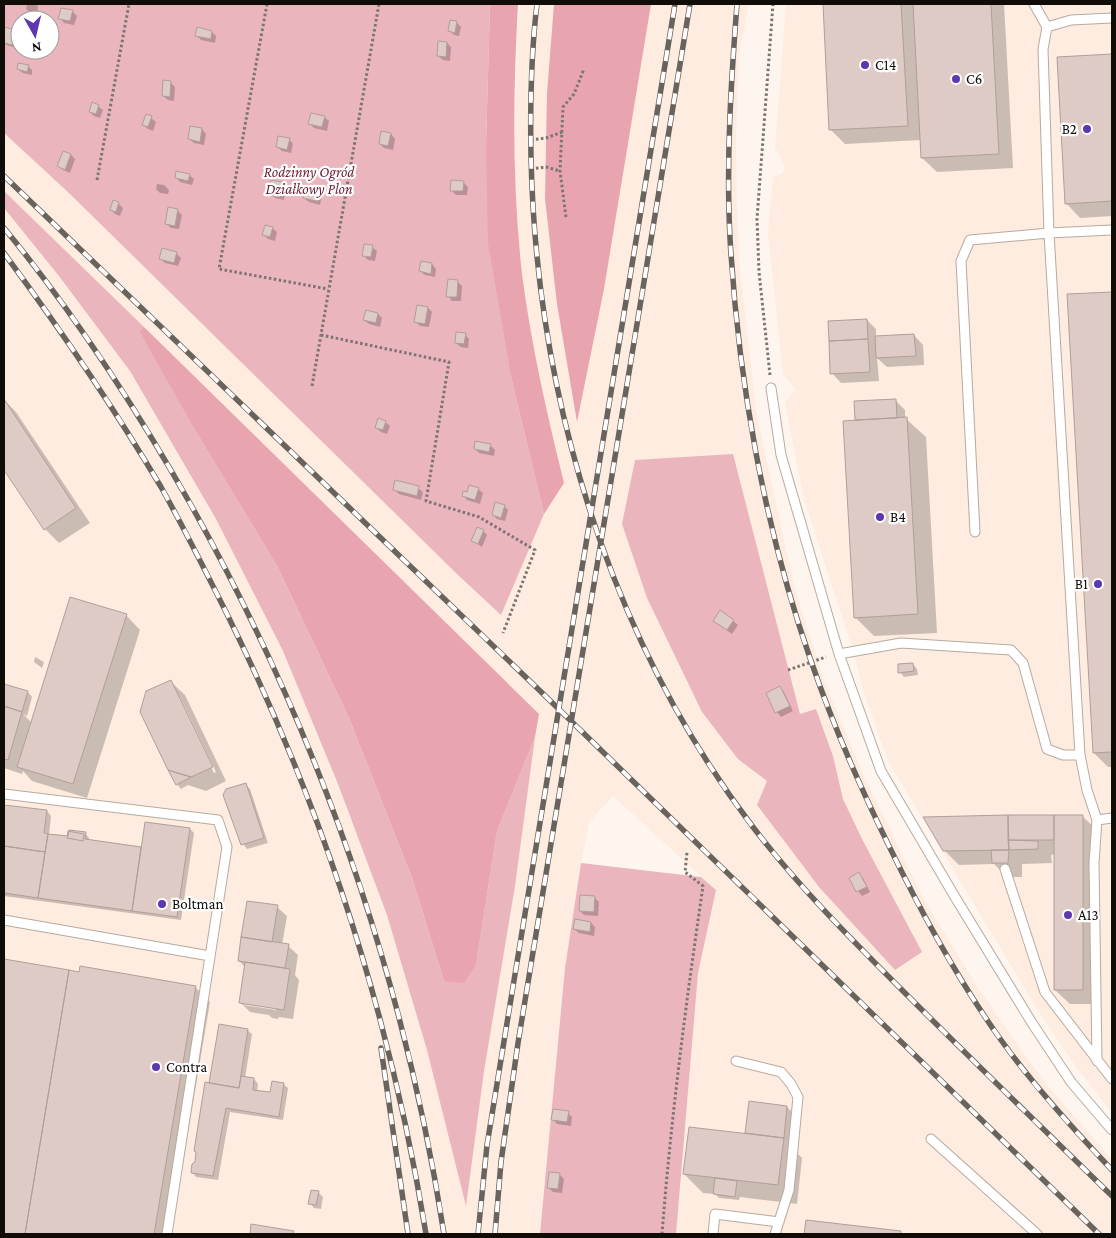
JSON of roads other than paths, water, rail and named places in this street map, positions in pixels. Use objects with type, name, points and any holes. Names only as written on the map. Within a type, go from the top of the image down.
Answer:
[{"type":"lane","points":[[1034,4],[1047,27],[1043,49],[1049,233],[1080,755],[1087,790],[1097,820],[1094,863],[1097,1061]]},
{"type":"lane","points":[[1047,27],[1071,20],[1112,18]]},
{"type":"lane","points":[[975,532],[961,261],[970,240],[1112,230]]},
{"type":"lane","points":[[771,388],[781,455],[839,654],[881,771],[955,897],[1032,1022],[1071,1082],[1112,1130]]},
{"type":"lane","points":[[839,654],[901,643],[1011,650],[1023,663],[1047,748],[1063,756],[1080,755]]},
{"type":"lane","points":[[4,794],[218,820],[227,847],[167,1234]]},
{"type":"lane","points":[[1097,820],[1112,818]]},
{"type":"lane","points":[[1005,869],[1045,992],[1112,1079]]},
{"type":"lane","points":[[4,920],[210,956]]},
{"type":"lane","points":[[736,1061],[782,1072],[798,1097],[789,1190],[775,1234]]},
{"type":"lane","points":[[931,1139],[1038,1234]]},
{"type":"lane","points":[[712,1234],[715,1214],[779,1222]]},
{"type":"railway","points":[[537,4],[531,80],[531,157],[536,246],[547,335],[565,423],[590,509],[620,594],[658,675],[702,753],[753,827],[788,870],[825,912],[883,971],[1112,1196]]},
{"type":"railway","points":[[478,1234],[487,1145],[675,4]]},
{"type":"railway","points":[[495,1234],[501,1162],[518,1043],[690,4]]},
{"type":"railway","points":[[737,4],[731,92],[729,209],[739,345],[756,452],[767,506],[794,610],[819,685],[858,779],[902,873],[941,946],[985,1017],[1014,1057],[1054,1107],[1112,1170]]},
{"type":"railway","points":[[4,176],[535,686],[1099,1234]]},
{"type":"railway","points":[[4,228],[80,328],[149,433],[191,505],[237,591],[279,679],[317,768],[350,858],[380,950],[406,1043],[427,1138],[444,1234]]},
{"type":"railway","points":[[4,253],[86,368],[161,487],[226,612],[261,686],[323,838],[373,994],[394,1073],[426,1234]]},
{"type":"railway","points":[[381,1048],[408,1234]]},
{"type":"place","name":"C14","points":[[865,65]]},
{"type":"place","name":"C6","points":[[956,79]]},
{"type":"place","name":"B2","points":[[1087,129]]},
{"type":"place","name":"B4","points":[[880,517]]},
{"type":"place","name":"B1","points":[[1098,584]]},
{"type":"place","name":"Boltman","points":[[162,904]]},
{"type":"place","name":"A13","points":[[1068,915]]},
{"type":"place","name":"Contra","points":[[156,1067]]},
{"type":"park label","name":"Rodzinny Ogród Działkowy Plon","points":[[309,180]]}]
